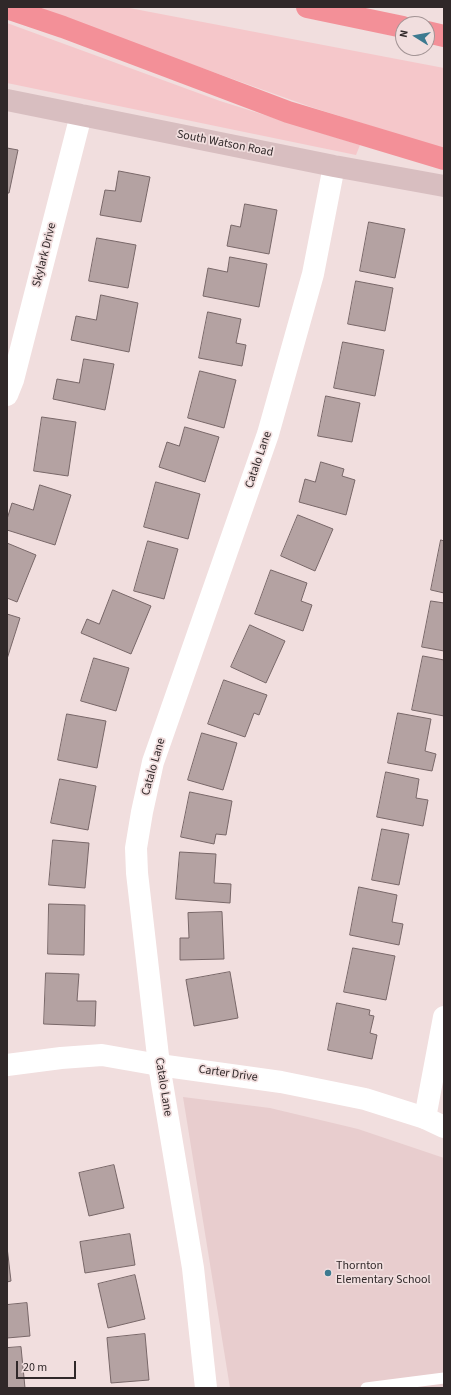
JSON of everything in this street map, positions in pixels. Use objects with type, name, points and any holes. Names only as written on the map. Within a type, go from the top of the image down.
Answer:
[{"type":"highway","points":[[307,7],[395,25]]},
{"type":"highway","points":[[7,8],[63,27],[288,112],[444,158]]},
{"type":"main road","name":"South Watson Road","points":[[7,100],[334,166],[444,186]]},
{"type":"street","name":"Skylark Drive","points":[[7,395],[13,380],[81,116]]},
{"type":"street","name":"Catalo Lane","points":[[206,1388],[193,1268],[159,1065],[137,874],[136,848],[153,762],[268,434],[313,274],[334,166]]},
{"type":"street","points":[[434,1122],[444,1017]]},
{"type":"street","name":"Carter Drive","points":[[7,1065],[61,1058],[102,1056],[281,1082],[365,1099],[434,1122]]},
{"type":"lane","points":[[366,1388],[392,1386],[444,1378]]},
{"type":"shaded area","points":[[31,7],[124,7],[444,68],[444,148],[311,107]]},
{"type":"shaded area","points":[[7,23],[220,101],[360,145],[356,155],[7,83]]},
{"type":"shaded area","name":"Thornton Elementary School","points":[[183,1097],[270,1108],[358,1129],[444,1158],[444,1388],[230,1388]]},
{"type":"building","points":[[7,148],[18,150],[9,193],[7,193]]},
{"type":"building","points":[[119,171],[150,177],[141,222],[100,215],[105,190],[115,191]]},
{"type":"building","points":[[245,204],[277,210],[269,254],[227,246],[231,225],[240,227]]},
{"type":"building","points":[[369,222],[405,229],[395,278],[360,271]]},
{"type":"building","points":[[97,238],[136,245],[128,288],[89,281]]},
{"type":"building","points":[[230,257],[267,264],[259,307],[203,296],[208,268],[227,272]]},
{"type":"building","points":[[356,281],[393,288],[385,331],[348,324]]},
{"type":"building","points":[[101,295],[138,303],[129,352],[71,340],[76,316],[96,320]]},
{"type":"building","points":[[208,312],[241,319],[236,343],[246,345],[242,366],[199,358]]},
{"type":"building","points":[[343,342],[384,350],[375,396],[334,388]]},
{"type":"building","points":[[84,359],[114,364],[105,410],[53,399],[57,379],[79,383]]},
{"type":"building","points":[[200,371],[236,380],[224,428],[188,418]]},
{"type":"building","points":[[326,396],[360,403],[352,442],[318,436]]},
{"type":"building","points":[[42,417],[76,422],[68,476],[34,471]]},
{"type":"building","points":[[185,427],[219,437],[205,482],[159,467],[167,442],[179,446]]},
{"type":"building","points":[[321,462],[344,469],[342,476],[355,480],[346,515],[299,502],[305,479],[315,482]]},
{"type":"building","points":[[156,482],[200,494],[188,539],[144,527]]},
{"type":"building","points":[[40,485],[71,495],[55,545],[7,530],[7,519],[12,503],[33,510]]},
{"type":"building","points":[[298,515],[333,529],[315,571],[281,556]]},
{"type":"building","points":[[441,540],[444,541],[444,593],[431,590]]},
{"type":"building","points":[[148,541],[178,549],[164,599],[134,591]]},
{"type":"building","points":[[7,543],[36,555],[17,602],[7,598]]},
{"type":"building","points":[[271,570],[307,583],[301,601],[312,605],[303,631],[255,614]]},
{"type":"building","points":[[113,590],[151,606],[131,654],[81,633],[87,619],[99,624]]},
{"type":"building","points":[[431,601],[444,603],[444,651],[422,647]]},
{"type":"building","points":[[7,614],[20,618],[7,659]]},
{"type":"building","points":[[250,625],[285,641],[266,683],[231,667]]},
{"type":"building","points":[[423,656],[444,660],[444,716],[412,710]]},
{"type":"building","points":[[94,658],[129,668],[116,711],[81,701]]},
{"type":"building","points":[[224,680],[267,695],[259,715],[254,713],[245,737],[208,724]]},
{"type":"building","points":[[398,713],[431,719],[425,751],[436,754],[432,771],[388,763]]},
{"type":"building","points":[[67,714],[106,721],[97,768],[58,760]]},
{"type":"building","points":[[202,733],[237,743],[223,790],[188,780]]},
{"type":"building","points":[[386,772],[419,779],[416,798],[428,800],[423,826],[377,817]]},
{"type":"building","points":[[60,779],[96,786],[88,830],[51,823]]},
{"type":"building","points":[[190,792],[232,801],[226,835],[216,834],[214,844],[181,837]]},
{"type":"building","points":[[382,829],[409,834],[399,885],[372,880]]},
{"type":"building","points":[[53,840],[89,843],[85,888],[49,885]]},
{"type":"building","points":[[180,852],[216,854],[214,883],[231,884],[230,903],[176,899]]},
{"type":"building","points":[[359,887],[397,895],[392,922],[403,924],[399,945],[350,935]]},
{"type":"building","points":[[49,904],[85,905],[84,955],[48,954]]},
{"type":"building","points":[[222,912],[224,959],[180,960],[180,938],[189,938],[188,913]]},
{"type":"building","points":[[353,948],[395,956],[386,1000],[344,992]]},
{"type":"building","points":[[230,972],[238,1018],[194,1026],[186,980]]},
{"type":"building","points":[[46,973],[79,974],[77,1001],[96,1001],[95,1026],[44,1024]]},
{"type":"building","points":[[337,1003],[370,1010],[369,1015],[374,1016],[370,1033],[377,1035],[372,1059],[328,1050]]},
{"type":"building","points":[[114,1165],[124,1208],[89,1216],[79,1173]]},
{"type":"building","points":[[130,1234],[135,1265],[85,1273],[80,1242]]},
{"type":"building","points":[[7,1247],[11,1281],[7,1282]]},
{"type":"building","points":[[135,1275],[145,1319],[108,1328],[98,1284]]},
{"type":"building","points":[[27,1303],[30,1336],[7,1338],[7,1305]]},
{"type":"building","points":[[145,1334],[149,1380],[111,1383],[107,1338]]},
{"type":"building","points":[[21,1347],[25,1388],[7,1388],[7,1348]]},
{"type":"place","name":"Thornton Elementary School","points":[[328,1273]]}]
